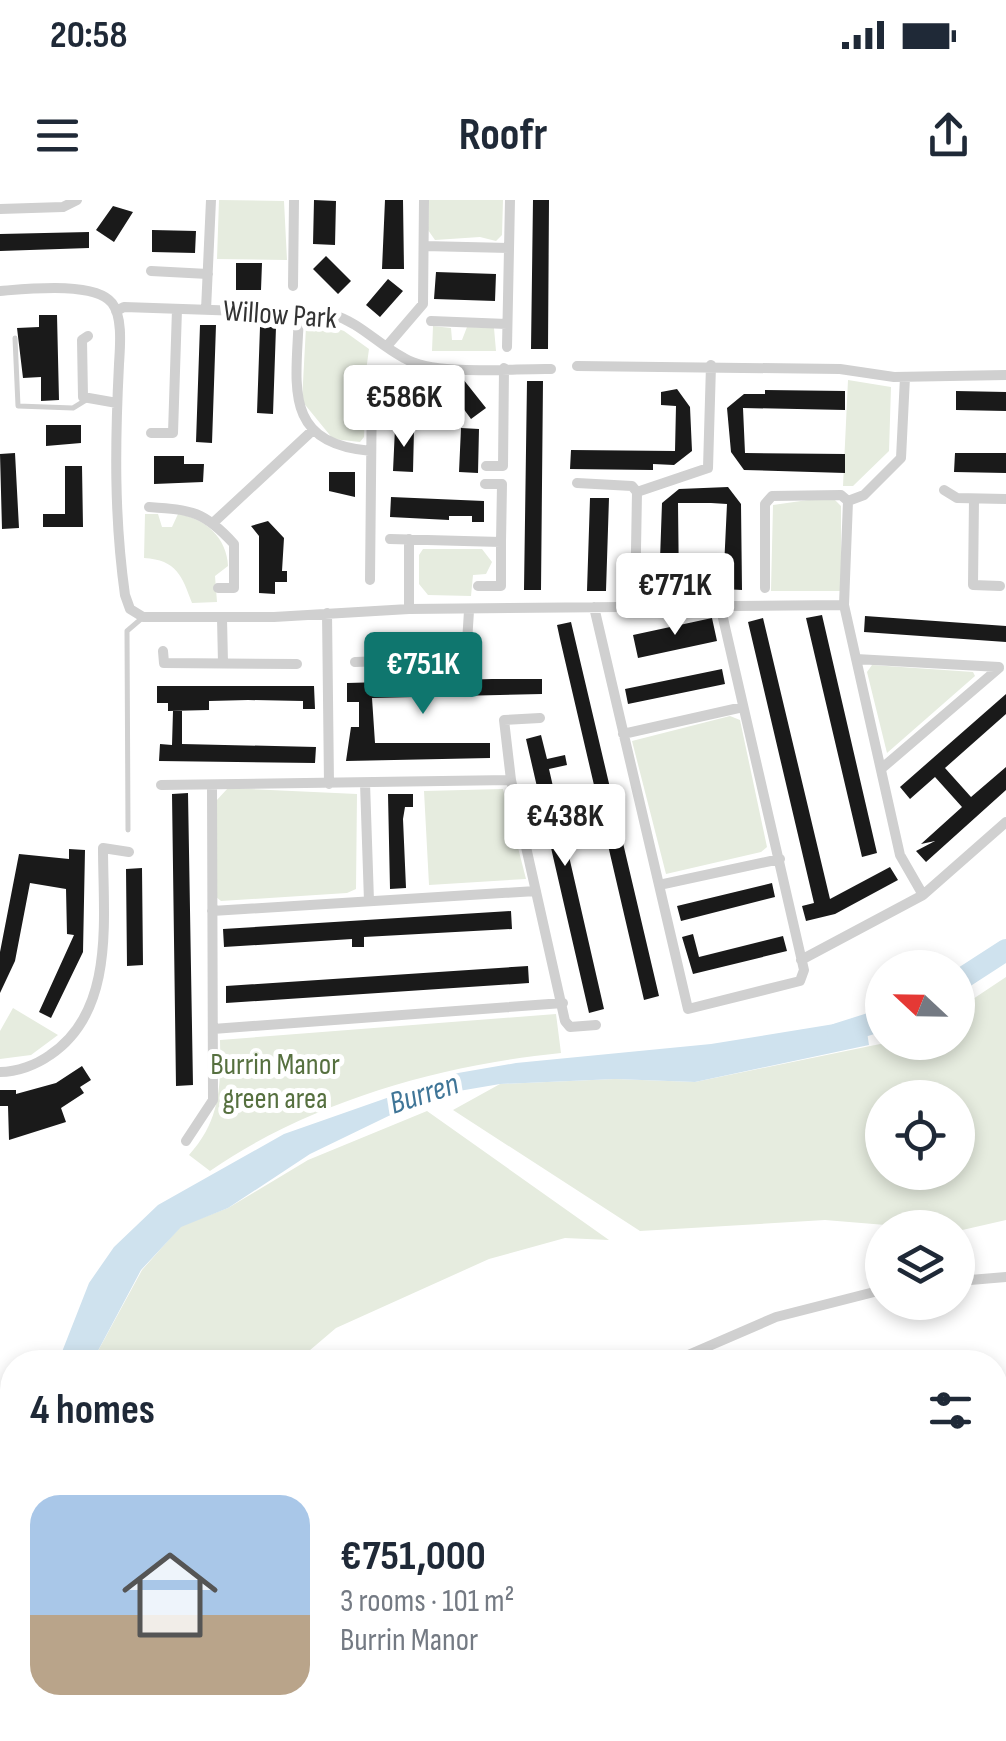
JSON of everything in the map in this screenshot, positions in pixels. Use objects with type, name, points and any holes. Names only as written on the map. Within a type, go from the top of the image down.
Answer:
[{"type":"street","points":[[0,209],[63,207],[76,200]]},
{"type":"street","points":[[206,310],[212,200]]},
{"type":"street","points":[[292,286],[294,200]]},
{"type":"street","points":[[387,346],[423,304],[424,200]]},
{"type":"street","points":[[506,347],[510,200]]},
{"type":"street","points":[[424,246],[509,248]]},
{"type":"street","points":[[151,271],[208,274]]},
{"type":"street","points":[[0,291],[65,288],[97,292],[116,311],[120,343],[114,490],[130,609],[143,617],[222,618],[410,609],[844,606]]},
{"type":"street","name":"Willow Park","points":[[116,311],[124,307],[331,314],[353,320],[406,360],[430,367],[552,369]]},
{"type":"street","points":[[150,433],[173,433],[177,309]]},
{"type":"street","points":[[299,313],[296,401],[313,430],[337,448],[371,451]]},
{"type":"street","points":[[431,321],[507,324]]},
{"type":"street","points":[[88,336],[82,340],[80,364],[86,400],[117,403]]},
{"type":"street","points":[[576,366],[711,365],[840,368],[905,376],[1006,375]]},
{"type":"street","points":[[637,492],[708,468],[711,365]]},
{"type":"street","points":[[486,466],[502,466],[504,368]]},
{"type":"street","points":[[848,501],[864,495],[901,458],[905,376]]},
{"type":"street","points":[[370,580],[372,380]]},
{"type":"street","points":[[214,522],[313,430]]},
{"type":"street","points":[[577,483],[632,486],[637,492],[634,606]]},
{"type":"street","points":[[478,586],[501,586],[502,484],[485,484]]},
{"type":"street","points":[[944,490],[953,498],[1006,499]]},
{"type":"street","points":[[765,588],[765,504],[772,496],[841,495],[848,501]]},
{"type":"street","points":[[974,499],[973,586],[1000,586]]},
{"type":"street","points":[[848,501],[844,606],[900,855],[923,894]]},
{"type":"street","points":[[149,507],[190,509],[214,522],[234,544],[234,588],[218,588]]},
{"type":"street","points":[[390,539],[501,542]]},
{"type":"street","points":[[409,539],[410,609]]},
{"type":"street","points":[[594,607],[688,1009],[800,981],[801,960],[780,859],[720,605]]},
{"type":"street","points":[[355,662],[466,658],[469,611]]},
{"type":"street","points":[[327,612],[328,784]]},
{"type":"street","points":[[222,618],[222,663]]},
{"type":"street","points":[[163,651],[164,663],[297,664]]},
{"type":"street","points":[[856,658],[1003,668]]},
{"type":"street","points":[[880,769],[1003,668]]},
{"type":"street","points":[[622,734],[744,707]]},
{"type":"street","points":[[540,718],[504,720],[511,780],[570,1027],[596,1026]]},
{"type":"street","points":[[161,785],[511,780]]},
{"type":"street","points":[[365,783],[369,900]]},
{"type":"street","points":[[186,1141],[213,1100],[212,786]]},
{"type":"street","points":[[801,960],[923,894],[1006,822]]},
{"type":"street","points":[[0,1072],[38,1063],[70,1042],[101,978],[104,848],[129,852]]},
{"type":"street","points":[[659,885],[780,859]]},
{"type":"street","points":[[212,911],[536,891]]},
{"type":"street","points":[[213,1029],[563,1003]]},
{"type":"street","points":[[975,1280],[1006,1277]]},
{"type":"street","points":[[700,1350],[776,1317],[865,1294]]},
{"type":"lane","points":[[15,338],[18,406],[73,408],[86,400]]},
{"type":"lane","points":[[128,830],[127,631],[143,617]]},
{"type":"green space","points":[[219,200],[284,201],[287,260],[217,259]]},
{"type":"green space","points":[[429,200],[503,200],[502,235],[496,241],[480,237],[435,240],[428,230]]},
{"type":"green space","points":[[324,324],[344,331],[369,349],[366,371],[354,381],[354,390],[365,401],[364,437],[360,442],[333,439],[302,401],[306,327]]},
{"type":"green space","points":[[433,326],[451,328],[452,340],[462,340],[467,327],[494,328],[496,351],[432,351]]},
{"type":"green space","points":[[848,380],[891,387],[889,451],[853,486],[843,486]]},
{"type":"green space","points":[[834,499],[841,506],[841,591],[771,591],[773,505]]},
{"type":"green space","points":[[145,514],[158,514],[162,527],[172,527],[178,514],[188,516],[219,538],[228,566],[215,576],[217,602],[192,603],[177,571],[164,562],[144,558]]},
{"type":"green space","points":[[423,549],[482,549],[492,562],[486,574],[473,575],[471,596],[428,595],[419,584],[419,555]]},
{"type":"green space","points":[[872,665],[973,672],[975,676],[887,753],[867,672]]},
{"type":"green space","points":[[730,716],[740,720],[767,847],[761,852],[666,874],[632,741]]},
{"type":"green space","points":[[228,788],[357,794],[356,889],[347,893],[221,901],[216,897],[216,801]]},
{"type":"green space","points":[[503,789],[526,879],[429,885],[424,791]]},
{"type":"green space","points":[[1006,977],[1006,1220],[975,1227],[975,1210],[865,1210],[865,1223],[825,1220],[640,1231],[453,1110],[500,1084],[615,1079],[695,1082],[865,1047],[865,1060],[975,1060],[975,998]]},
{"type":"green space","points":[[13,1008],[58,1035],[31,1055],[0,1059],[0,1031]]},
{"type":"green space","name":"Burrin Manor green area","points":[[556,1014],[561,1053],[470,1067],[378,1090],[291,1125],[210,1171],[189,1155],[200,1142],[217,1101],[220,1040]]},
{"type":"green space","points":[[427,1111],[609,1240],[565,1238],[489,1259],[336,1328],[310,1350],[99,1350],[142,1270],[181,1226],[228,1208],[308,1160]]},
{"type":"water","points":[[865,1019],[865,1046],[695,1082],[615,1079],[500,1084],[453,1092],[405,1108],[310,1154],[228,1208],[181,1227],[141,1270],[98,1350],[63,1350],[89,1283],[114,1247],[158,1205],[284,1134],[458,1073],[516,1063],[711,1044]]},
{"type":"building","points":[[314,200],[336,201],[335,245],[313,244]]},
{"type":"building","points":[[385,200],[403,200],[404,269],[382,269]]},
{"type":"building","points":[[533,200],[549,200],[548,349],[531,349]]},
{"type":"building","points":[[113,206],[133,212],[114,242],[96,230]]},
{"type":"building","points":[[152,230],[196,231],[195,253],[152,252]]},
{"type":"building","points":[[89,232],[89,248],[0,251],[0,234]]},
{"type":"building","points":[[326,256],[351,281],[338,294],[313,269]]},
{"type":"building","points":[[236,263],[262,263],[261,290],[236,290]]},
{"type":"building","points":[[436,272],[496,274],[495,301],[434,299]]},
{"type":"building","points":[[388,279],[403,291],[380,317],[366,305]]},
{"type":"building","points":[[39,315],[57,315],[59,400],[41,401],[41,377],[23,378],[17,328],[39,327]]},
{"type":"building","points":[[200,325],[216,325],[212,443],[196,442]]},
{"type":"building","points":[[260,327],[276,327],[273,414],[257,413]]},
{"type":"building","points":[[416,379],[428,393],[403,416],[390,402]]},
{"type":"building","points":[[463,379],[486,408],[471,419],[449,389]]},
{"type":"building","points":[[527,381],[543,381],[541,590],[524,590]]},
{"type":"building","points":[[677,389],[690,407],[692,451],[674,465],[653,464],[653,470],[570,469],[571,450],[675,451],[676,406],[661,405],[661,392]]},
{"type":"building","points":[[765,390],[845,391],[845,410],[743,408],[745,453],[845,454],[845,473],[744,470],[731,452],[727,408],[744,394],[765,394]]},
{"type":"building","points":[[956,391],[1006,392],[1006,411],[956,410]]},
{"type":"building","points":[[46,425],[81,425],[81,443],[46,446]]},
{"type":"building","points":[[395,428],[414,429],[413,472],[393,471]]},
{"type":"building","points":[[461,428],[479,429],[478,473],[459,472]]},
{"type":"building","points":[[15,453],[19,528],[2,529],[0,454]]},
{"type":"building","points":[[955,453],[1006,453],[1006,473],[954,472]]},
{"type":"building","points":[[154,456],[184,456],[184,464],[204,464],[203,482],[154,484]]},
{"type":"building","points":[[65,466],[82,466],[83,527],[43,527],[43,514],[65,514]]},
{"type":"building","points":[[329,472],[355,472],[355,497],[329,491]]},
{"type":"building","points":[[728,487],[741,504],[742,590],[723,589],[727,504],[711,503],[678,503],[679,589],[659,588],[662,503],[679,489]]},
{"type":"building","points":[[391,497],[484,501],[484,522],[472,522],[472,516],[449,516],[449,520],[390,517]]},
{"type":"building","points":[[590,498],[609,498],[606,591],[587,591]]},
{"type":"building","points":[[268,521],[284,538],[282,571],[287,571],[287,582],[275,582],[275,594],[259,593],[259,536],[251,526]]},
{"type":"building","points":[[822,615],[877,853],[862,857],[806,618]]},
{"type":"building","points":[[865,616],[1006,626],[1006,642],[864,632]]},
{"type":"building","points":[[712,618],[717,641],[638,658],[633,635]]},
{"type":"building","points":[[763,618],[830,899],[890,867],[898,880],[835,914],[806,921],[802,906],[814,903],[748,622]]},
{"type":"building","points":[[571,622],[659,996],[644,1000],[557,625]]},
{"type":"building","points":[[722,669],[725,684],[628,704],[625,689]]},
{"type":"building","points":[[542,679],[542,694],[372,698],[375,743],[490,743],[490,758],[346,761],[351,727],[359,727],[359,702],[347,702],[347,683]]},
{"type":"building","points":[[157,686],[314,686],[315,709],[303,709],[303,701],[248,700],[209,701],[209,710],[168,711],[168,703],[157,703]]},
{"type":"building","points":[[1006,694],[1006,714],[945,768],[971,797],[1006,767],[1006,790],[926,862],[916,851],[935,841],[921,844],[962,807],[935,777],[910,799],[900,787]]},
{"type":"building","points":[[173,711],[182,711],[182,744],[316,747],[315,763],[159,761],[160,744],[172,745]]},
{"type":"building","points":[[541,735],[547,759],[565,755],[567,765],[549,769],[604,1009],[589,1013],[526,739]]},
{"type":"building","points":[[188,793],[193,1085],[176,1086],[172,794]]},
{"type":"building","points":[[388,794],[413,794],[413,807],[405,807],[403,819],[406,888],[390,889]]},
{"type":"building","points":[[69,849],[85,850],[83,952],[51,1018],[39,1012],[74,935],[67,934],[66,889],[30,883],[15,961],[0,993],[0,952],[19,854],[69,859]]},
{"type":"building","points":[[142,868],[143,965],[127,966],[126,869]]},
{"type":"building","points":[[772,883],[775,897],[681,921],[677,906]]},
{"type":"building","points":[[511,911],[512,929],[364,937],[364,947],[352,947],[352,939],[224,947],[223,929]]},
{"type":"building","points":[[693,934],[699,957],[783,936],[787,951],[693,974],[682,937]]},
{"type":"building","points":[[528,966],[529,983],[226,1003],[226,986]]},
{"type":"building","points":[[82,1066],[91,1080],[80,1087],[84,1093],[61,1108],[66,1122],[9,1140],[8,1106],[0,1106],[0,1090],[16,1090],[16,1094],[56,1083]]},
{"type":"waterway","name":"Burren","points":[[975,970],[1006,950]]},
{"type":"waterway","name":"Burren","points":[[838,1034],[865,1025]]}]
